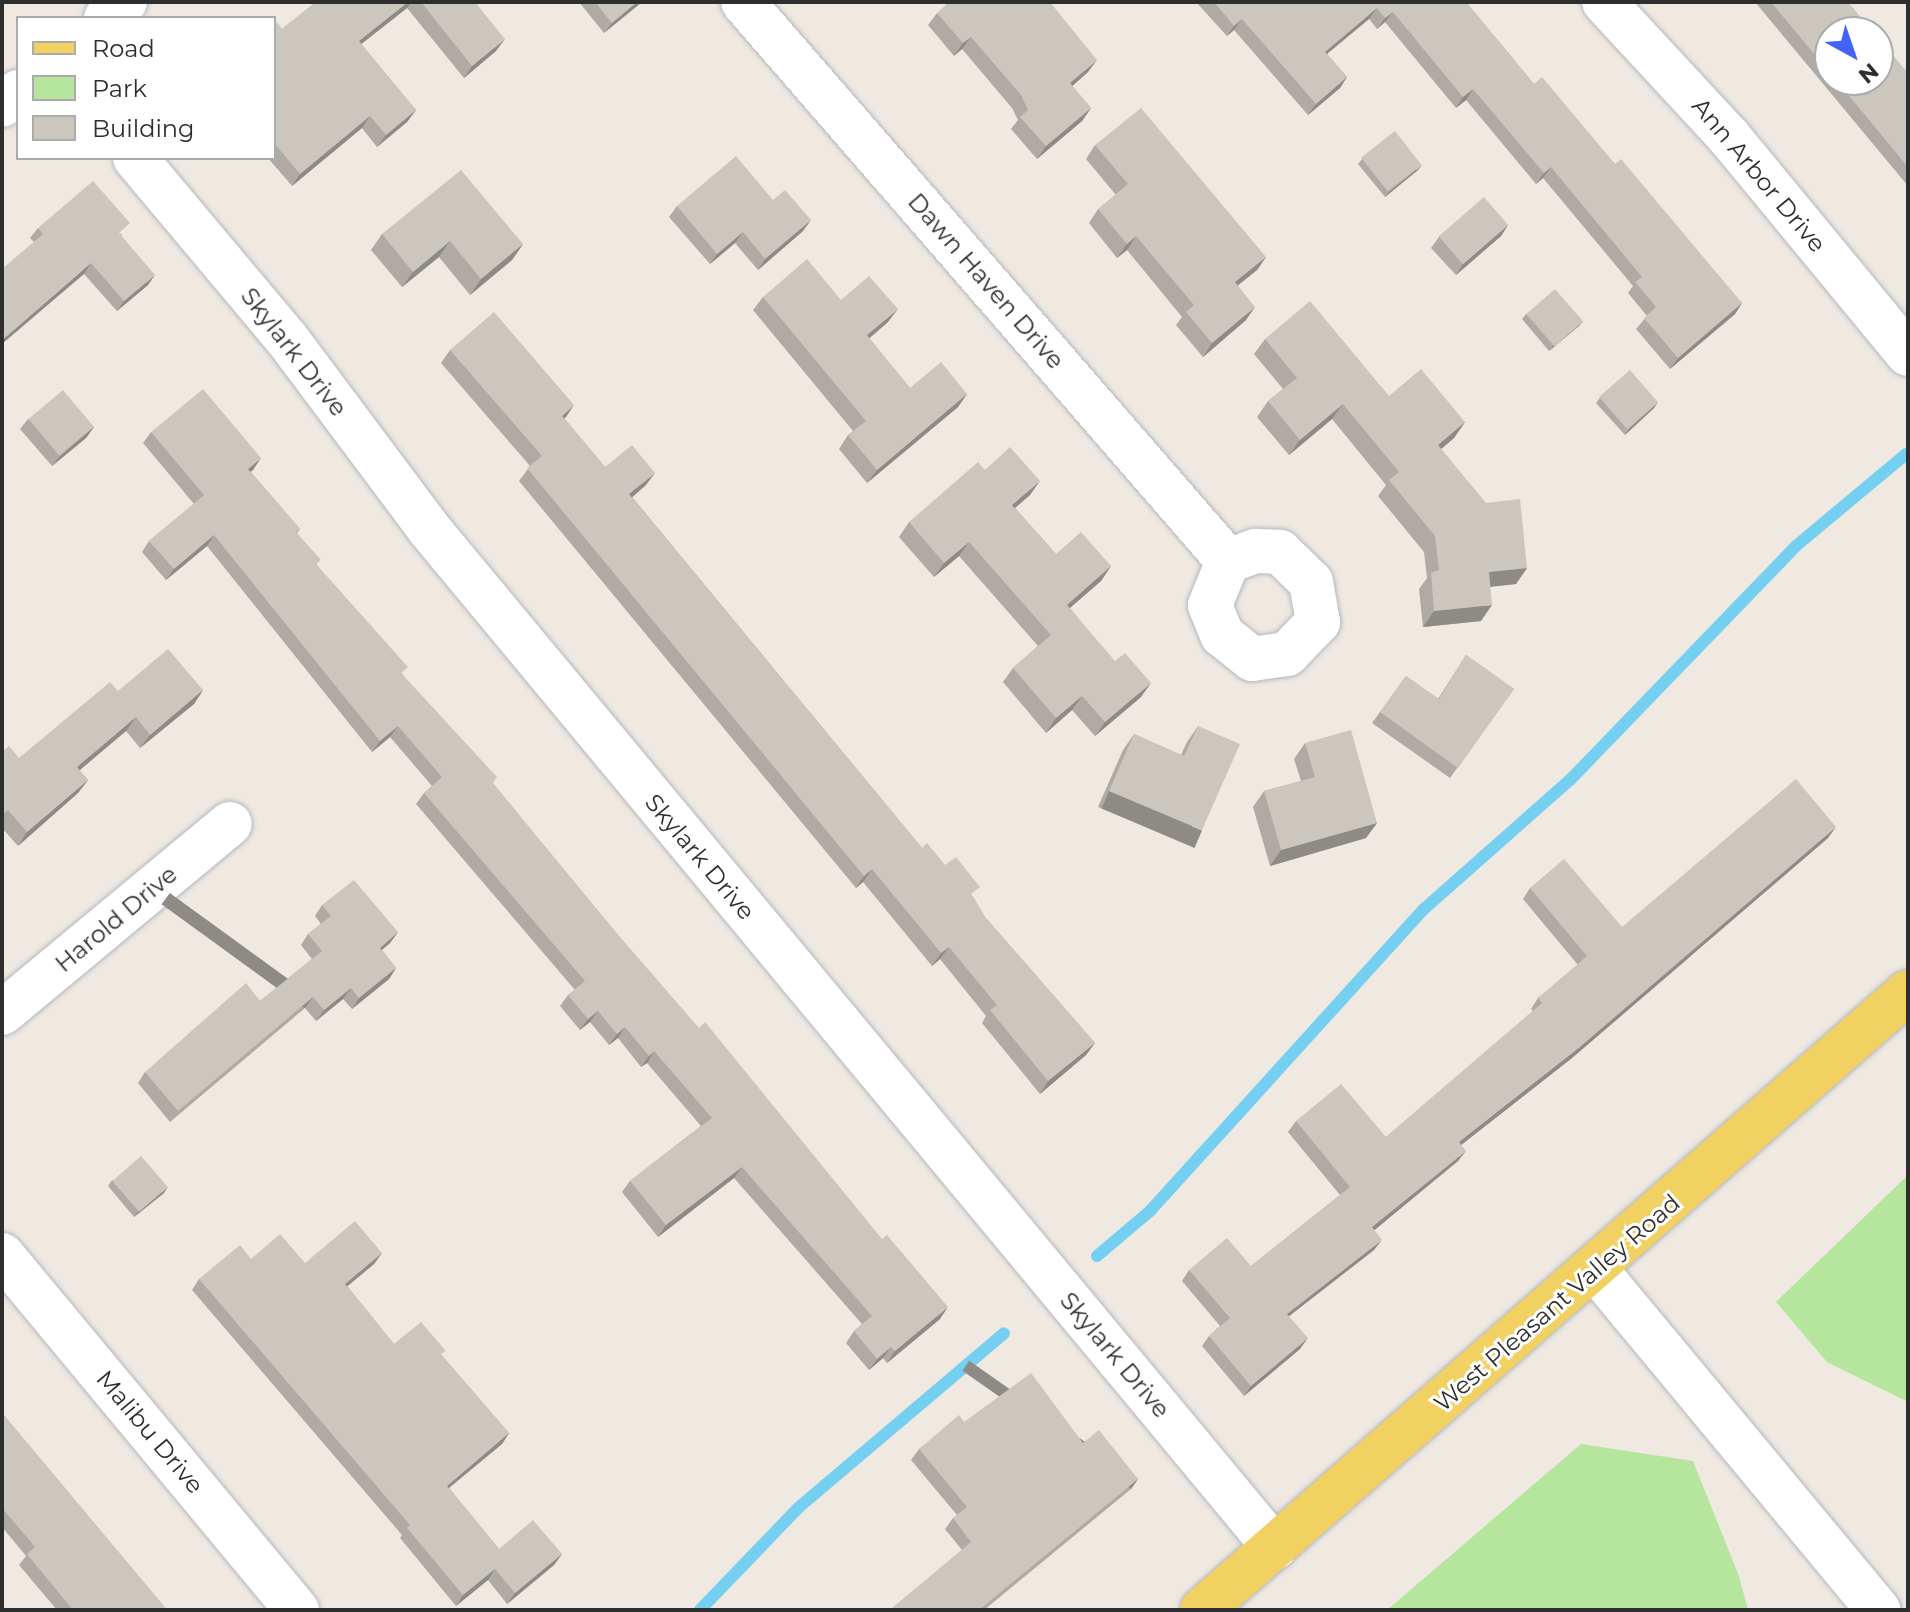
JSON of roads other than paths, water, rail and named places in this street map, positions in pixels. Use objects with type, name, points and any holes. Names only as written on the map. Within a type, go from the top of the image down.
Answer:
[{"type":"main road","name":"West Pleasant Valley Road","points":[[1202,1610],[1596,1270],[1908,992]]},
{"type":"street","points":[[108,16],[125,2]]},
{"type":"street","name":"Dawn Haven Drive","points":[[743,2],[1228,561]]},
{"type":"street","name":"Ann Arbor Drive","points":[[1604,2],[1710,115],[1908,354]]},
{"type":"street","name":"Skylark Drive","points":[[137,160],[287,339],[429,529],[1275,1548]]},
{"type":"street","name":"Harold Drive","points":[[2,1013],[230,824]]},
{"type":"street","name":"Malibu Drive","points":[[2,1255],[297,1610]]},
{"type":"street","points":[[1596,1270],[1878,1610]]},
{"type":"waterway","points":[[1097,1256],[1150,1211],[1424,909],[1570,780],[1796,546],[1906,454]]},
{"type":"waterway","points":[[700,1610],[798,1508],[1004,1333]]}]
